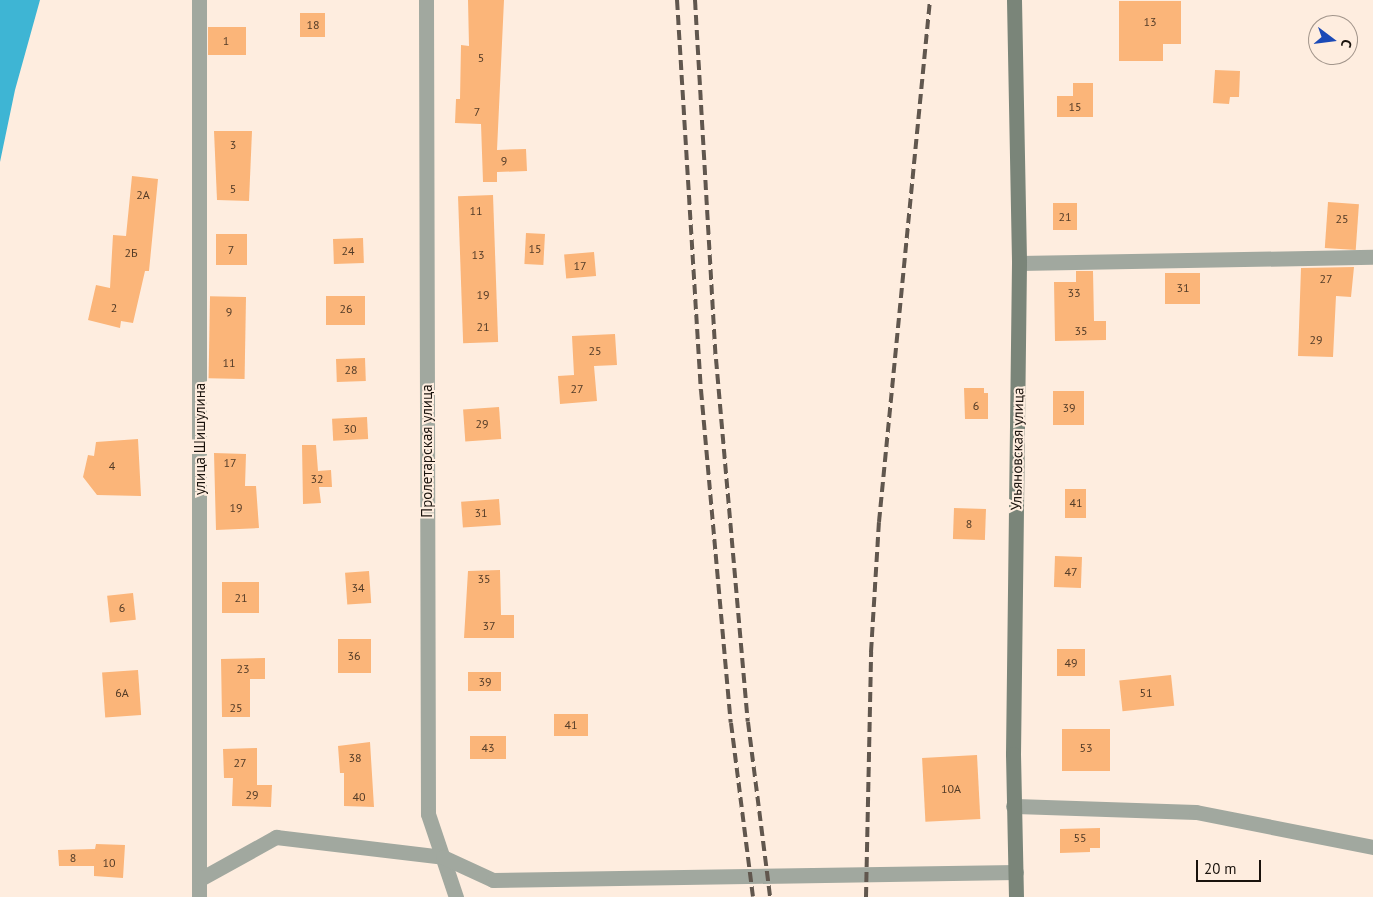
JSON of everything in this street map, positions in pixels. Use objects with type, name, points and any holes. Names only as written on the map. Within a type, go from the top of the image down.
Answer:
[{"type":"main road","name":"Ульяновская улица","points":[[1014,0],[1019,264],[1014,806],[1016,897]]},
{"type":"street","name":"улица Шишулина","points":[[199,0],[202,878],[199,897]]},
{"type":"street","name":"Пролетарская улица","points":[[426,0],[428,814],[456,897]]},
{"type":"street","points":[[1014,0],[1019,0]]},
{"type":"street","points":[[1019,264],[1373,257]]},
{"type":"street","points":[[1014,806],[1196,812],[1373,847]]},
{"type":"street","points":[[202,878],[276,837],[443,857],[493,880],[709,879],[1016,872]]},
{"type":"water","points":[[0,0],[40,0],[15,90],[0,162]]},
{"type":"building","points":[[468,0],[504,0],[497,150],[526,149],[527,171],[497,172],[497,182],[483,182],[481,124],[455,123],[456,99],[460,99],[461,45],[469,46]]},
{"type":"building","points":[[1119,1],[1181,1],[1181,44],[1163,44],[1163,61],[1119,61]]},
{"type":"building","points":[[300,13],[325,13],[325,37],[300,37]]},
{"type":"building","points":[[208,27],[246,27],[246,55],[208,55]]},
{"type":"building","points":[[1215,70],[1240,71],[1239,97],[1230,97],[1229,104],[1213,103]]},
{"type":"building","points":[[1073,83],[1093,83],[1093,117],[1057,117],[1057,96],[1073,96]]},
{"type":"building","points":[[214,131],[252,131],[249,201],[217,200]]},
{"type":"building","points":[[132,176],[158,179],[149,271],[145,271],[133,323],[121,321],[120,328],[88,320],[96,285],[110,288],[113,235],[126,236]]},
{"type":"building","points":[[493,195],[498,342],[463,343],[458,196]]},
{"type":"building","points":[[1328,202],[1359,204],[1356,250],[1325,248]]},
{"type":"building","points":[[1053,203],[1077,203],[1077,230],[1053,230]]},
{"type":"building","points":[[526,233],[545,234],[543,265],[524,264]]},
{"type":"building","points":[[216,234],[247,234],[247,265],[216,265]]},
{"type":"building","points":[[363,238],[364,263],[334,264],[333,239]]},
{"type":"building","points":[[594,252],[596,276],[566,279],[564,255]]},
{"type":"building","points":[[1354,267],[1351,297],[1336,296],[1333,357],[1298,356],[1301,268]]},
{"type":"building","points":[[1076,271],[1093,271],[1094,321],[1106,321],[1106,340],[1055,341],[1054,282],[1076,282]]},
{"type":"building","points":[[1165,273],[1200,273],[1200,304],[1165,304]]},
{"type":"building","points":[[210,296],[246,297],[245,379],[209,378]]},
{"type":"building","points":[[326,296],[365,296],[365,325],[326,325]]},
{"type":"building","points":[[615,334],[617,365],[594,366],[597,401],[560,404],[558,376],[574,375],[572,336]]},
{"type":"building","points":[[365,358],[366,381],[337,382],[336,359]]},
{"type":"building","points":[[964,388],[984,388],[984,393],[988,393],[988,419],[965,419]]},
{"type":"building","points":[[1053,391],[1084,391],[1084,425],[1053,425]]},
{"type":"building","points":[[499,407],[501,439],[465,441],[463,410]]},
{"type":"building","points":[[367,417],[368,439],[333,441],[332,419]]},
{"type":"building","points":[[138,439],[141,496],[97,495],[83,477],[88,455],[94,456],[96,442]]},
{"type":"building","points":[[302,445],[316,445],[318,471],[331,470],[332,487],[319,487],[321,503],[303,504]]},
{"type":"building","points":[[214,453],[246,454],[245,486],[256,486],[259,528],[216,530]]},
{"type":"building","points":[[1065,489],[1086,489],[1086,518],[1065,518]]},
{"type":"building","points":[[499,499],[501,525],[463,528],[461,502]]},
{"type":"building","points":[[954,508],[986,509],[985,540],[953,539]]},
{"type":"building","points":[[1055,556],[1082,557],[1081,588],[1054,587]]},
{"type":"building","points":[[500,570],[501,615],[514,615],[514,638],[464,638],[468,571]]},
{"type":"building","points":[[369,571],[371,603],[347,605],[345,573]]},
{"type":"building","points":[[222,582],[259,582],[259,613],[222,613]]},
{"type":"building","points":[[133,593],[136,620],[110,623],[107,596]]},
{"type":"building","points":[[338,639],[371,639],[371,673],[338,673]]},
{"type":"building","points":[[1057,649],[1085,649],[1085,676],[1057,676]]},
{"type":"building","points":[[265,658],[265,679],[250,679],[250,717],[222,717],[221,659]]},
{"type":"building","points":[[138,670],[141,715],[105,717],[102,673]]},
{"type":"building","points":[[468,672],[501,672],[501,691],[468,691]]},
{"type":"building","points":[[1171,675],[1174,706],[1123,711],[1119,680]]},
{"type":"building","points":[[554,714],[588,714],[588,736],[554,736]]},
{"type":"building","points":[[1062,729],[1110,729],[1110,771],[1062,771]]},
{"type":"building","points":[[470,736],[506,736],[506,759],[470,759]]},
{"type":"building","points":[[370,742],[374,807],[344,806],[344,773],[340,773],[338,746]]},
{"type":"building","points":[[257,748],[257,785],[272,785],[271,807],[232,806],[233,778],[224,778],[223,749]]},
{"type":"building","points":[[977,755],[980,819],[925,822],[922,758]]},
{"type":"building","points":[[1100,828],[1100,848],[1090,848],[1090,852],[1060,853],[1060,829]]},
{"type":"building","points":[[96,844],[125,845],[123,878],[94,876],[94,866],[59,866],[58,850],[95,849]]},
{"type":"railway","points":[[677,0],[701,390],[731,723],[753,897]]},
{"type":"railway","points":[[695,0],[716,359],[748,722],[770,897]]},
{"type":"railway","points":[[866,897],[871,652],[879,522],[930,0]]}]
